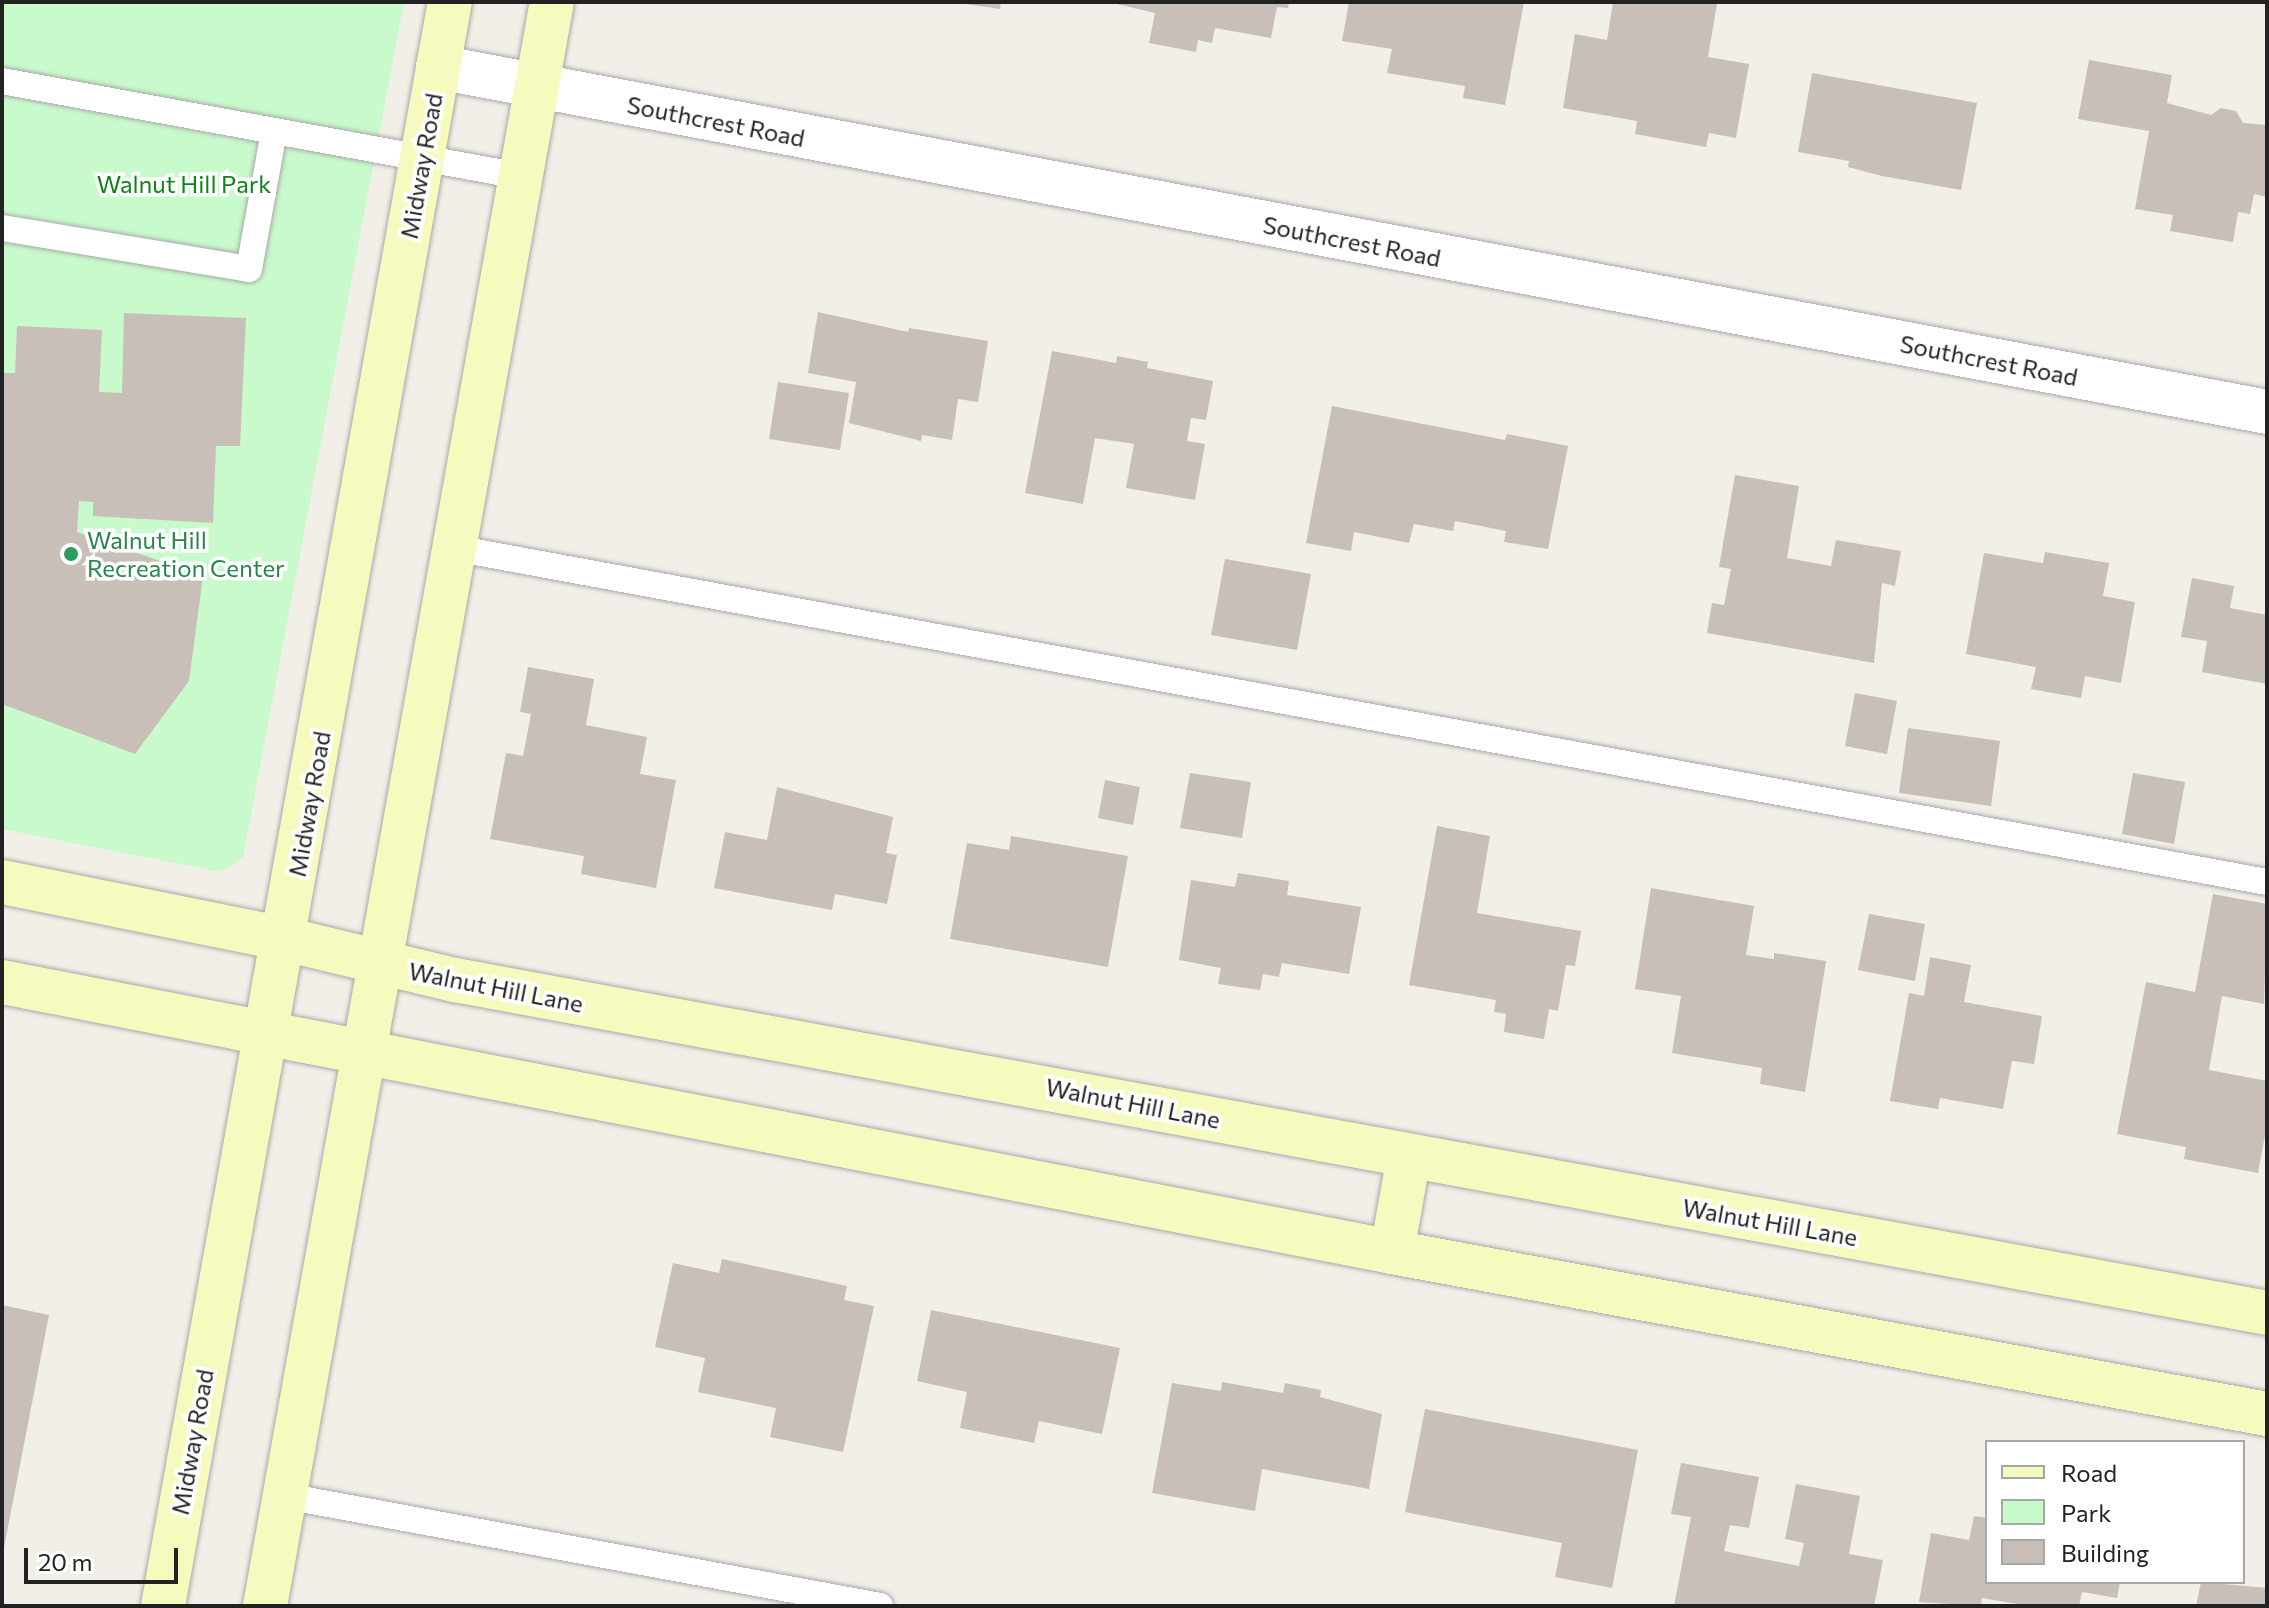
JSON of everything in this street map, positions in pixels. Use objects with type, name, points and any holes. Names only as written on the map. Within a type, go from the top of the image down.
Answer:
[{"type":"main road","name":"Midway Road","points":[[163,1606],[264,1033],[285,939],[450,2]]},
{"type":"main road","points":[[265,1606],[552,2]]},
{"type":"main road","name":"Walnut Hill Lane","points":[[2,882],[285,939],[379,965],[2267,1313]]},
{"type":"main road","points":[[2,982],[1392,1252],[2267,1414]]},
{"type":"main road","points":[[1392,1252],[1409,1156]]},
{"type":"street","name":"Southcrest Road","points":[[438,67],[2267,412]]},
{"type":"lane","points":[[2,81],[520,176]]},
{"type":"lane","points":[[2,228],[249,269],[274,131]]},
{"type":"lane","points":[[454,548],[2267,882]]},
{"type":"lane","points":[[285,1496],[880,1606]]},
{"type":"green space","name":"Walnut Hill Park","points":[[2,2],[404,2],[243,857],[221,872],[2,829]]},
{"type":"building","points":[[952,2],[1001,2],[1000,9]]},
{"type":"building","points":[[1108,2],[1289,2],[1288,8],[1277,7],[1271,38],[1215,28],[1212,43],[1198,40],[1196,52],[1149,43],[1155,13]]},
{"type":"building","points":[[1349,2],[1524,2],[1505,105],[1463,98],[1465,86],[1387,73],[1392,49],[1342,41]]},
{"type":"building","points":[[1613,2],[1717,4],[1708,57],[1749,64],[1736,138],[1709,133],[1706,147],[1635,134],[1637,121],[1563,108],[1575,34],[1607,40]]},
{"type":"building","points":[[2089,60],[2172,75],[2167,103],[2211,115],[2221,108],[2236,111],[2243,123],[2267,125],[2267,197],[2254,194],[2250,214],[2238,212],[2233,242],[2170,231],[2173,215],[2135,209],[2149,131],[2078,119]]},
{"type":"building","points":[[1812,73],[1977,103],[1961,190],[1882,176],[1848,167],[1849,161],[1798,152]]},
{"type":"building","points":[[818,312],[908,332],[909,328],[988,341],[978,402],[958,399],[952,440],[922,435],[921,441],[849,423],[856,382],[808,373]]},
{"type":"building","name":"Walnut Hill Recreation Center","points":[[124,313],[246,318],[240,446],[216,446],[213,523],[93,516],[93,502],[79,501],[77,532],[203,576],[189,681],[135,754],[2,704],[2,373],[15,373],[17,326],[102,330],[99,392],[122,393]]},
{"type":"building","points":[[1052,351],[1116,363],[1117,356],[1148,362],[1147,368],[1213,381],[1206,420],[1191,418],[1187,441],[1205,444],[1195,500],[1126,488],[1134,444],[1095,438],[1083,504],[1025,493]]},
{"type":"building","points":[[778,382],[849,393],[840,450],[769,439]]},
{"type":"building","points":[[1332,406],[1505,440],[1507,434],[1568,446],[1548,549],[1504,542],[1506,531],[1455,521],[1453,531],[1414,524],[1409,543],[1354,532],[1351,551],[1306,543]]},
{"type":"building","points":[[1735,475],[1799,486],[1787,558],[1831,566],[1836,540],[1901,551],[1895,586],[1882,583],[1874,663],[1707,633],[1712,603],[1724,605],[1731,569],[1719,567]]},
{"type":"building","points":[[2045,552],[2109,563],[2103,596],[2135,602],[2121,683],[2085,676],[2081,698],[2031,689],[2036,667],[1966,654],[1984,553],[2043,563]]},
{"type":"building","points":[[1225,559],[1311,574],[1297,650],[1211,635]]},
{"type":"building","points":[[2192,578],[2234,586],[2230,608],[2267,615],[2267,684],[2202,672],[2207,641],[2181,637]]},
{"type":"building","points":[[528,667],[594,679],[586,725],[647,737],[640,774],[676,780],[656,888],[581,874],[584,856],[490,839],[506,753],[523,756],[531,714],[520,712]]},
{"type":"building","points":[[1855,693],[1897,701],[1887,754],[1845,746]]},
{"type":"building","points":[[1908,728],[2000,741],[1991,806],[1899,793]]},
{"type":"building","points":[[1190,773],[1251,782],[1242,838],[1180,828]]},
{"type":"building","points":[[2133,773],[2185,782],[2174,844],[2122,834]]},
{"type":"building","points":[[1105,780],[1140,787],[1133,825],[1098,818]]},
{"type":"building","points":[[777,787],[893,817],[886,853],[897,855],[887,904],[835,894],[832,910],[714,888],[725,832],[767,840]]},
{"type":"building","points":[[1437,826],[1490,836],[1477,913],[1581,931],[1575,966],[1566,965],[1558,1011],[1549,1009],[1544,1039],[1504,1032],[1506,1014],[1494,1012],[1496,1000],[1409,985]]},
{"type":"building","points":[[1011,836],[1128,856],[1108,967],[950,939],[967,843],[1009,850]]},
{"type":"building","points":[[1238,873],[1289,881],[1287,895],[1361,907],[1349,974],[1282,963],[1279,977],[1263,974],[1260,990],[1218,984],[1221,968],[1179,960],[1191,880],[1235,887]]},
{"type":"building","points":[[1651,888],[1754,906],[1746,955],[1774,959],[1774,953],[1826,961],[1805,1092],[1760,1084],[1762,1068],[1672,1053],[1681,996],[1635,989]]},
{"type":"building","points":[[2213,894],[2267,904],[2264,1004],[2222,996],[2209,1070],[2267,1081],[2267,1125],[2258,1173],[2184,1159],[2186,1147],[2117,1134],[2146,982],[2195,992]]},
{"type":"building","points":[[1869,914],[1925,924],[1915,981],[1858,970]]},
{"type":"building","points":[[1930,957],[1971,965],[1964,1002],[2042,1016],[2034,1064],[2012,1061],[2003,1109],[1940,1098],[1938,1109],[1890,1101],[1909,993],[1924,996]]},
{"type":"building","points":[[722,1259],[847,1286],[844,1300],[874,1306],[843,1452],[770,1437],[776,1408],[698,1392],[705,1358],[655,1347],[673,1263],[719,1273]]},
{"type":"building","points":[[2,1305],[49,1315],[3,1553],[2,1553]]},
{"type":"building","points":[[931,1310],[1120,1348],[1102,1434],[1039,1421],[1034,1443],[960,1428],[967,1392],[917,1381]]},
{"type":"building","points":[[1222,1382],[1283,1393],[1285,1383],[1321,1390],[1320,1397],[1382,1414],[1369,1489],[1262,1469],[1255,1511],[1152,1493],[1172,1383],[1221,1391]]},
{"type":"building","points":[[1425,1409],[1638,1450],[1612,1588],[1555,1577],[1562,1543],[1405,1512]]},
{"type":"building","points":[[1681,1463],[1759,1477],[1749,1528],[1730,1525],[1724,1551],[1799,1566],[1804,1543],[1785,1539],[1796,1484],[1860,1496],[1849,1554],[1883,1560],[1874,1606],[1674,1606],[1691,1517],[1671,1514]]},
{"type":"building","points":[[1974,1516],[1985,1518],[1985,1584],[2120,1584],[2117,1598],[2082,1592],[2079,1606],[2029,1606],[1982,1598],[1981,1606],[1919,1602],[1931,1533],[1969,1540]]},
{"type":"building","points":[[2201,1584],[2267,1588],[2267,1606],[2196,1606]]},
{"type":"place","name":"Walnut Hill Recreation Center","points":[[71,554]]}]
